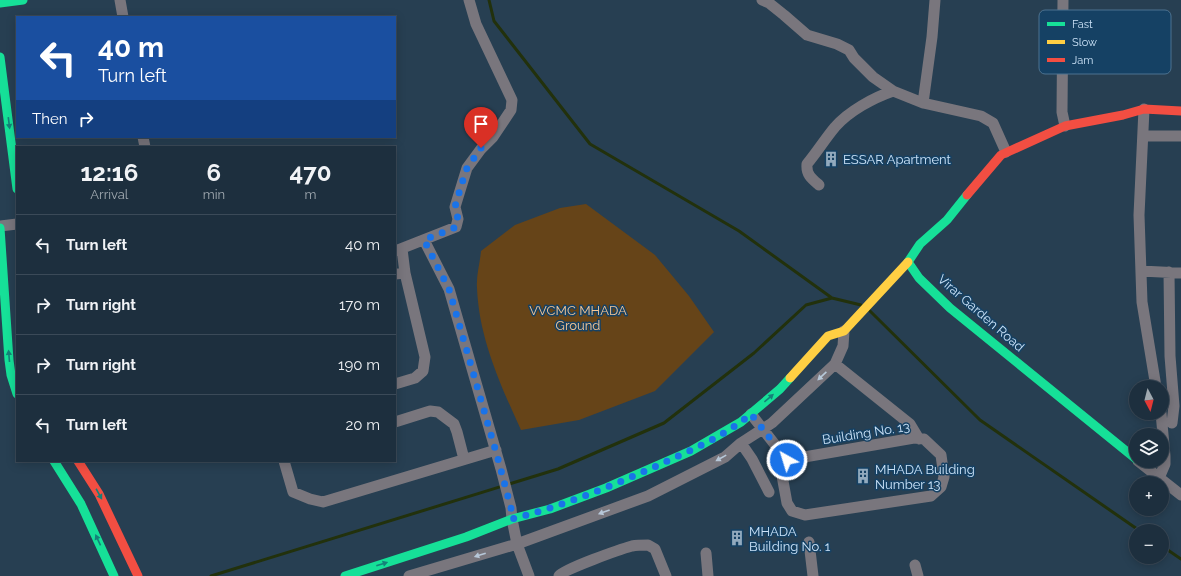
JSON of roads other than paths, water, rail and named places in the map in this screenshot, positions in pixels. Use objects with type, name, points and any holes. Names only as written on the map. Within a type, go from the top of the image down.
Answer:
[{"type":"street","points":[[0,3],[23,0]]},
{"type":"street","points":[[120,0],[123,16]]},
{"type":"street","points":[[396,384],[415,378],[423,370],[425,356],[400,273],[398,250],[456,227],[458,219],[455,207],[467,168],[481,148],[493,136],[512,105],[512,100],[476,24],[469,0]]},
{"type":"street","points":[[762,0],[784,15],[808,35],[837,44],[849,50],[854,58],[873,77],[893,91],[923,103],[981,116],[993,123],[1006,152]]},
{"type":"street","points":[[923,103],[932,37],[935,0]]},
{"type":"street","points":[[1063,0],[1063,10]]},
{"type":"street","points":[[0,57],[16,181]]},
{"type":"street","points":[[1062,74],[1062,112],[1065,126]]},
{"type":"street","points":[[819,185],[809,176],[807,164],[829,134],[836,126],[858,108],[877,97],[893,91]]},
{"type":"street","points":[[1144,110],[1139,215],[1142,302],[1155,380]]},
{"type":"street","points":[[345,576],[466,537],[512,513],[550,509],[606,488],[691,451],[741,422],[780,389],[828,336],[848,328],[908,262],[920,244],[947,220],[1001,155],[1065,126],[1144,110],[1181,111]]},
{"type":"street","points":[[1143,136],[1181,136]]},
{"type":"street","points":[[16,224],[0,227],[9,360],[14,374],[16,387]]},
{"type":"street","points":[[424,240],[449,289],[496,450],[512,513],[517,544],[529,576]]},
{"type":"street","name":"Virar Garden Road","points":[[908,262],[919,278],[950,308],[1129,453]]},
{"type":"street","points":[[1141,271],[1181,273]]},
{"type":"street","points":[[1160,476],[1165,464],[1169,420],[1174,406],[1170,356],[1169,272]]},
{"type":"street","points":[[410,576],[517,544],[648,496],[725,457],[741,443],[772,423],[835,364],[843,346],[848,328]]},
{"type":"street","points":[[835,364],[910,424],[919,438]]},
{"type":"street","points":[[396,422],[430,411],[438,412],[454,424],[464,459]]},
{"type":"street","points":[[751,414],[787,460]]},
{"type":"street","name":"Building No. 13","points":[[919,438],[924,439],[941,455],[944,477],[941,487],[931,496],[805,515],[792,511],[787,503],[781,470],[782,465],[787,460],[919,438]]},
{"type":"street","points":[[741,443],[752,459],[769,492]]},
{"type":"street","points":[[284,462],[293,492],[310,500],[323,502],[496,450]]},
{"type":"street","points":[[55,462],[120,562],[138,576]]},
{"type":"street","points":[[79,462],[99,494],[120,562],[114,576]]},
{"type":"street","points":[[1147,468],[1157,476]]},
{"type":"street","points":[[1169,486],[1181,495]]},
{"type":"street","points":[[809,542],[813,576]]},
{"type":"street","points":[[559,576],[572,568],[631,547],[648,544],[655,549],[666,576]]},
{"type":"street","points":[[706,553],[708,576]]},
{"type":"waterway","points":[[489,0],[494,21],[590,144],[739,231],[832,298]]},
{"type":"waterway","points":[[211,576],[558,469],[664,423],[754,353],[806,305],[832,298],[861,305]]},
{"type":"waterway","points":[[870,311],[980,420],[1130,524]]},
{"type":"waterway","points":[[1169,551],[1181,559]]},
{"type":"place","name":"ESSAR Apartment","points":[[831,159]]},
{"type":"place","name":"MHADA Building Number 13","points":[[863,476]]},
{"type":"place","name":"MHADA Building No. 1","points":[[737,538]]},
{"type":"park label","name":"VVCMC MHADA Ground","points":[[578,318]]}]
